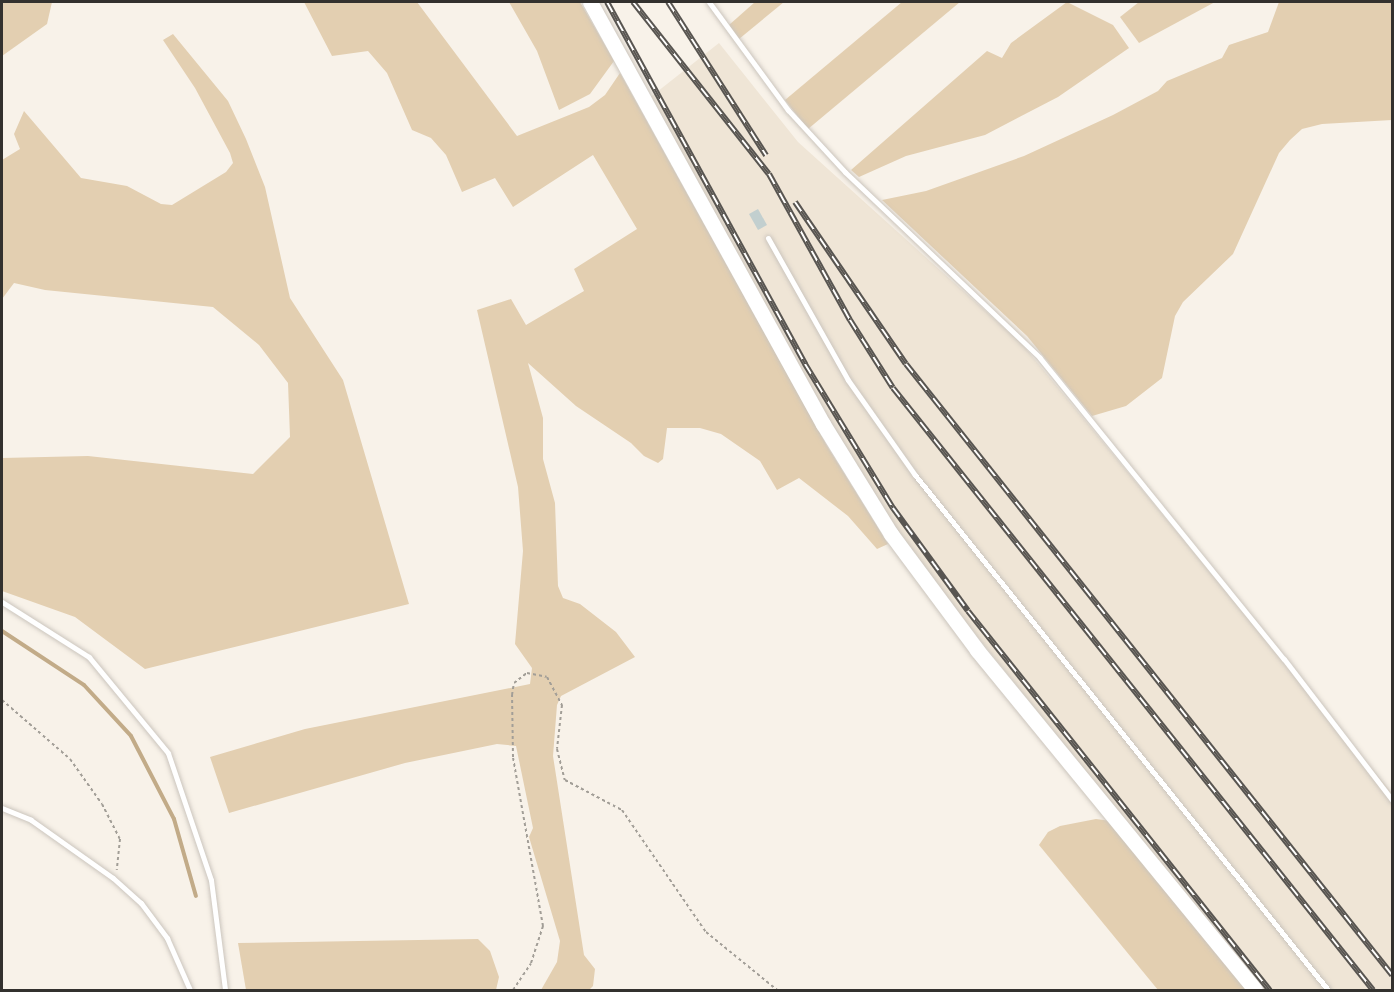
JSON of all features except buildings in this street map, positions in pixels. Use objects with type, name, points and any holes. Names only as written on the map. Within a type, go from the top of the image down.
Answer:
[{"type":"main road","points":[[590,2],[822,424],[885,525],[977,650],[1255,990]]},
{"type":"lane","points":[[709,2],[788,110],[845,172],[1040,358],[1284,659],[1392,800]]},
{"type":"lane","points":[[768,238],[848,380],[915,475],[1328,990]]},
{"type":"lane","points":[[2,602],[89,657],[168,753],[212,880],[225,990]]},
{"type":"lane","points":[[2,808],[31,820],[113,878],[141,903],[167,938],[190,990]]},
{"type":"path","points":[[513,990],[531,963],[543,926],[513,757],[512,695],[514,683],[527,673],[547,677],[562,705],[557,749],[565,780],[622,810],[706,932],[777,990]]},
{"type":"path","points":[[2,700],[70,759],[102,804],[120,839],[120,863],[113,878]]},
{"type":"shaded area","points":[[2,2],[52,2],[47,24],[2,56]]},
{"type":"shaded area","points":[[304,2],[417,2],[517,136],[589,107],[605,95],[620,73],[827,446],[888,544],[877,549],[848,516],[799,478],[777,490],[760,461],[721,434],[700,428],[667,428],[663,459],[658,463],[644,456],[631,443],[576,406],[528,363],[543,418],[543,459],[555,503],[558,586],[563,598],[580,604],[616,632],[635,657],[561,696],[557,705],[553,756],[584,955],[595,969],[593,986],[589,990],[541,990],[557,962],[560,941],[529,837],[533,828],[516,746],[497,744],[405,763],[229,813],[210,757],[305,729],[530,684],[532,668],[515,644],[523,551],[518,487],[477,310],[511,299],[526,325],[584,291],[574,269],[637,229],[593,155],[513,207],[495,178],[462,192],[446,155],[431,138],[412,130],[387,73],[368,51],[332,56]]},
{"type":"shaded area","points":[[509,2],[580,2],[614,61],[590,94],[559,110],[537,51]]},
{"type":"shaded area","points":[[755,2],[784,2],[739,39],[729,25]]},
{"type":"shaded area","points":[[902,2],[960,2],[808,129],[785,100]]},
{"type":"shaded area","points":[[1067,2],[1113,25],[1129,48],[1058,97],[985,135],[906,156],[859,177],[851,170],[987,51],[1002,58],[1011,43]]},
{"type":"shaded area","points":[[1139,2],[1215,2],[1139,43],[1120,17]]},
{"type":"shaded area","points":[[1279,2],[1392,2],[1392,120],[1322,124],[1302,129],[1290,140],[1279,153],[1233,254],[1183,302],[1175,316],[1162,378],[1126,406],[1092,416],[1027,336],[882,200],[926,191],[1024,156],[1113,115],[1158,91],[1167,81],[1222,58],[1229,45],[1268,32]]},
{"type":"shaded area","points":[[173,34],[228,101],[246,139],[265,187],[290,298],[343,380],[409,604],[145,669],[75,617],[2,591],[2,458],[88,456],[253,474],[290,437],[288,383],[259,345],[213,307],[45,290],[14,283],[2,299],[2,160],[20,149],[14,134],[24,111],[81,178],[127,186],[161,204],[172,205],[226,172],[233,163],[230,153],[195,88],[163,40]]},
{"type":"shaded area","points":[[719,43],[798,142],[1022,344],[1392,793],[1392,990],[1261,990],[920,565],[843,450],[648,99]]},
{"type":"shaded area","points":[[1096,819],[1111,821],[1249,990],[1158,990],[1039,845],[1048,832],[1060,826]]},
{"type":"shaded area","points":[[478,939],[490,951],[499,977],[496,990],[246,990],[238,943]]},
{"type":"waterway","points":[[2,631],[84,685],[131,736],[174,819],[196,896]]},
{"type":"railway","points":[[607,2],[805,364],[893,508],[968,611],[1270,990]]},
{"type":"railway","points":[[633,2],[769,174],[850,320],[893,388],[1373,990]]},
{"type":"railway","points":[[668,2],[766,155]]},
{"type":"railway","points":[[795,202],[906,364],[1392,975]]}]
